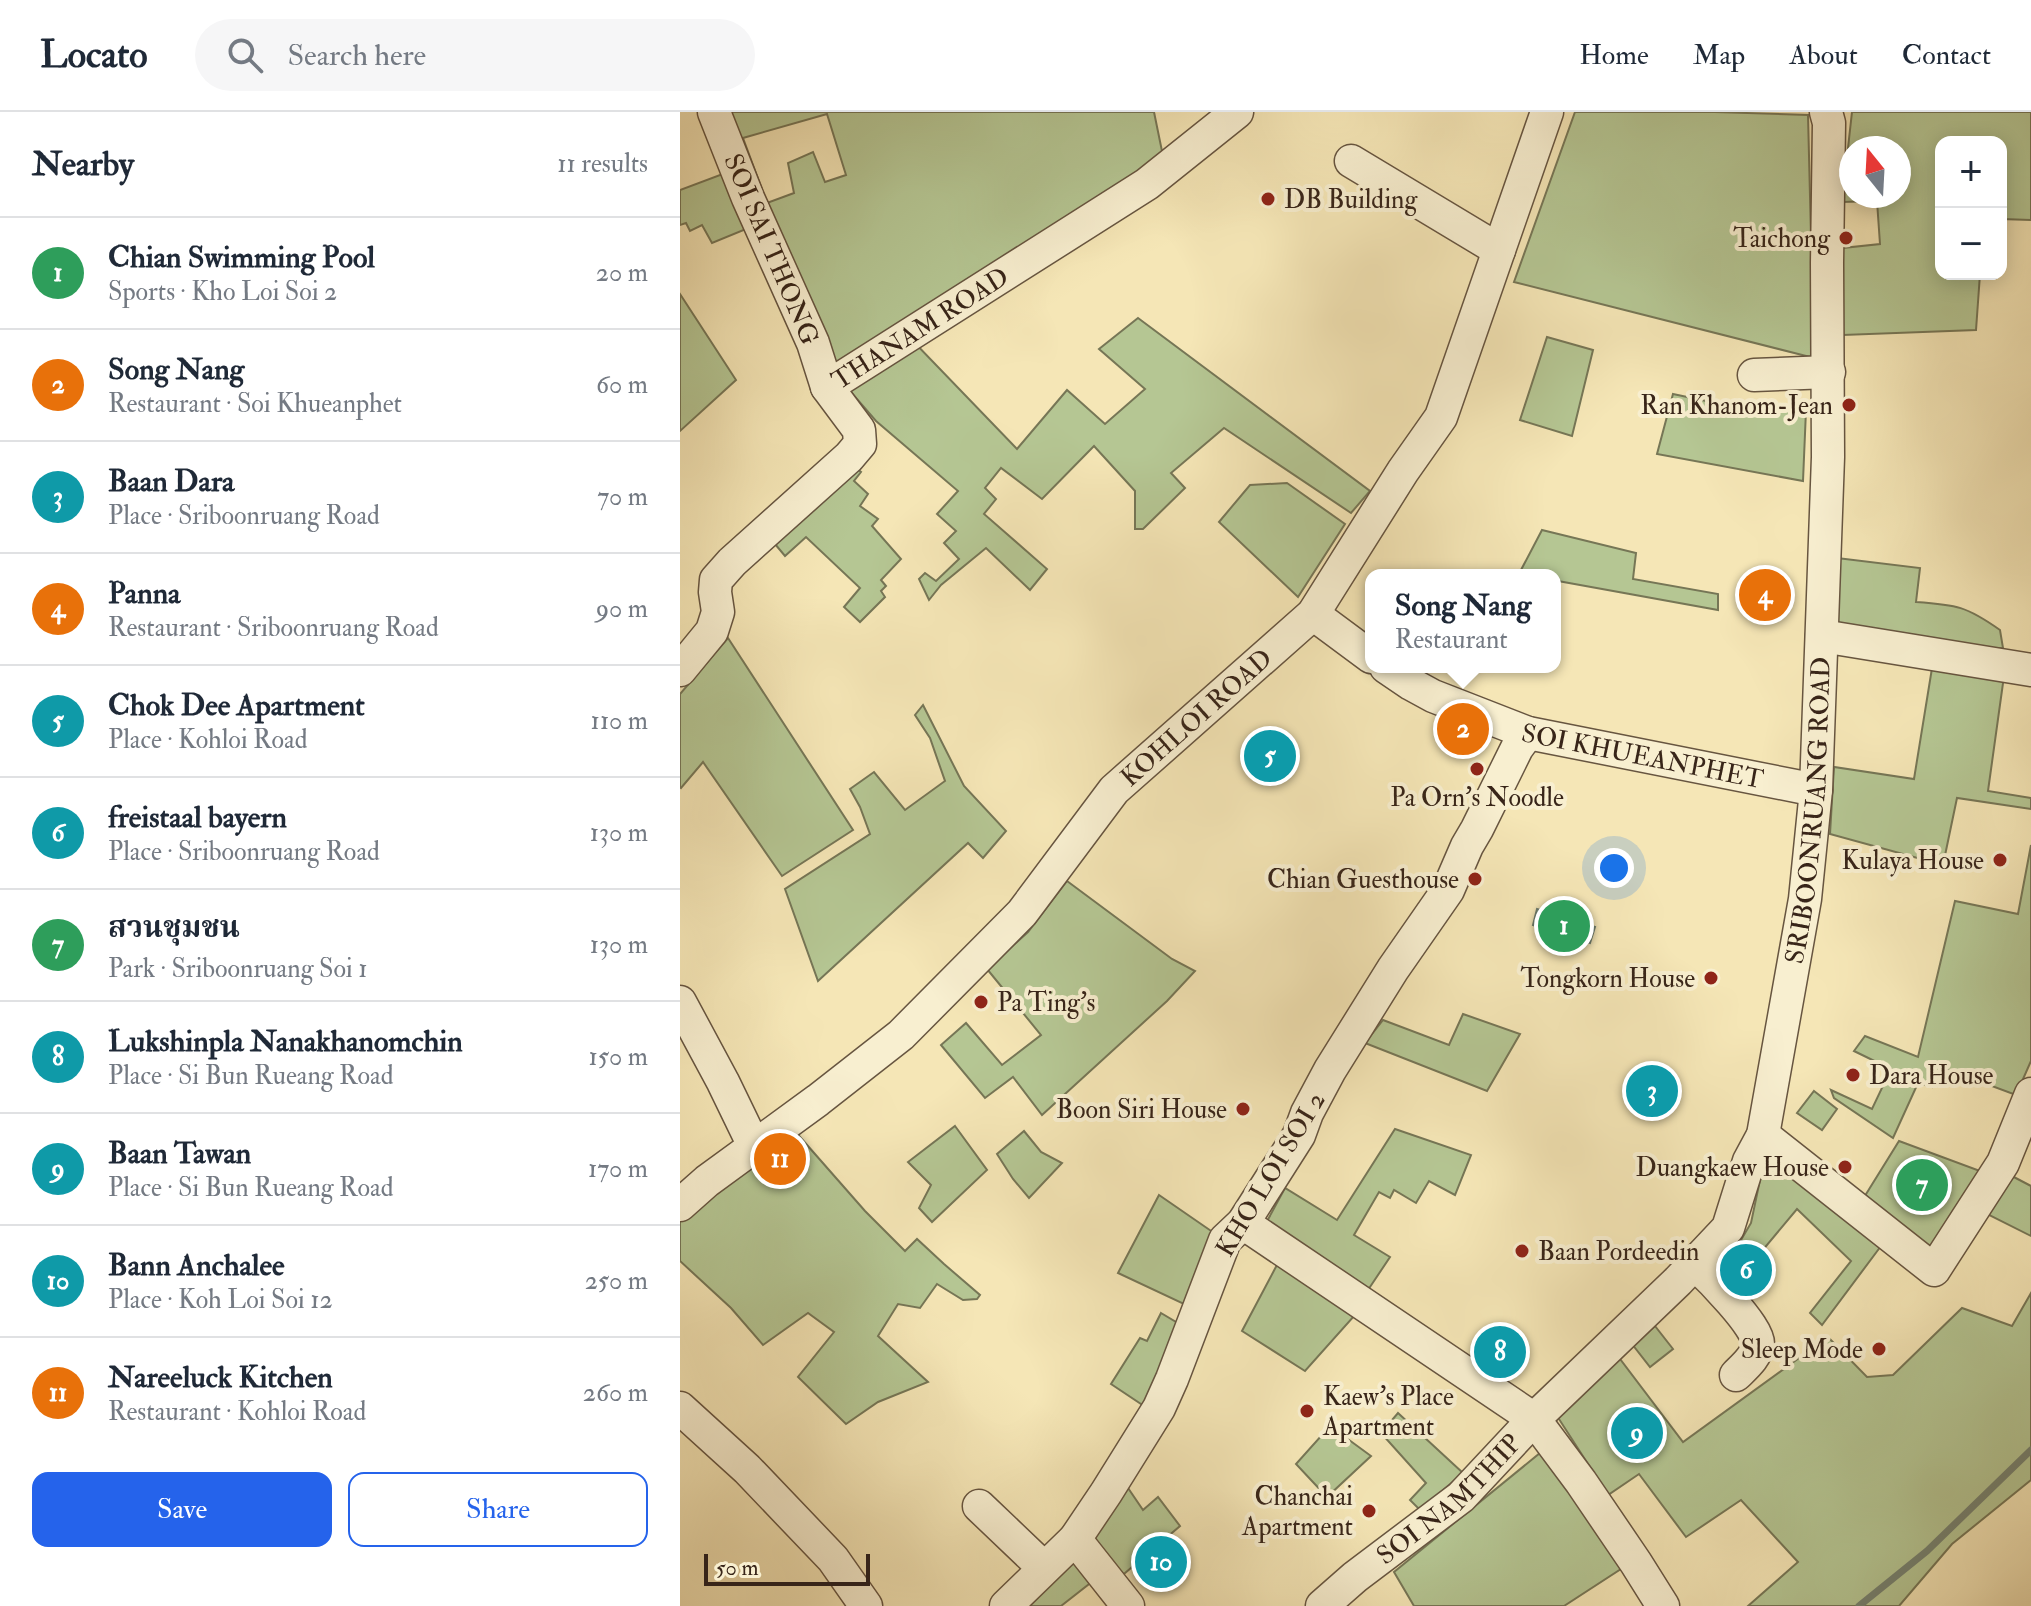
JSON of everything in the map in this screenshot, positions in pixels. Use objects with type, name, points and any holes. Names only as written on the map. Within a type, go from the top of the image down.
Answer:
[{"type":"street","name":"SOI SAI THONG","points":[[714,112],[748,198],[813,343],[827,387]]},
{"type":"street","name":"THANAM ROAD","points":[[680,670],[712,631],[718,612],[716,580],[860,444],[859,430],[827,387],[1147,184],[1237,112]]},
{"type":"street","name":"KOHLOI ROAD","points":[[680,1205],[707,1181],[856,1072],[901,1035],[1022,913],[1114,790],[1313,614],[1441,417],[1547,112]]},
{"type":"street","name":"SRIBOONRUANG ROAD","points":[[1534,1419],[1728,1228],[1749,1161],[1763,1135],[1805,899],[1816,790],[1828,457],[1829,123],[1826,112]]},
{"type":"street","points":[[1351,161],[1499,250]]},
{"type":"street","points":[[1754,375],[1829,372]]},
{"type":"street","points":[[1313,614],[1365,653]]},
{"type":"street","points":[[1822,636],[2031,670]]},
{"type":"street","name":"SOI KHUEANPHET","points":[[1395,673],[1433,696],[1528,733],[1816,790]]},
{"type":"street","name":"KHO LOI SOI 2","points":[[1006,1606],[1075,1539],[1159,1408],[1225,1240],[1243,1223],[1299,1135],[1330,1070],[1393,969],[1448,890],[1467,846],[1517,748],[1528,733]]},
{"type":"street","points":[[680,1002],[755,1148]]},
{"type":"street","points":[[1763,1135],[1934,1270],[2003,1163],[2031,1094]]},
{"type":"street","points":[[1243,1223],[1534,1419],[1581,1482],[1663,1606]]},
{"type":"street","points":[[1694,1263],[1757,1334],[1758,1348],[1736,1375]]},
{"type":"street","points":[[680,1408],[747,1469],[833,1559],[866,1606]]},
{"type":"street","name":"SOI NAMTHIP","points":[[1322,1606],[1355,1577],[1461,1497],[1534,1419]]},
{"type":"street","points":[[979,1506],[1044,1568]]},
{"type":"street","points":[[1075,1539],[1128,1606]]},
{"type":"shaded area","points":[[714,112],[1154,112],[1163,156],[827,387]],"holes":[[[827,114],[846,175],[825,182],[813,152],[788,163],[794,193],[767,203],[743,138]]]},
{"type":"shaded area","points":[[1575,112],[1808,115],[1814,358],[1514,282]]},
{"type":"shaded area","points":[[1852,112],[2031,112],[2031,220],[2007,219],[2007,136],[1935,136],[1935,280],[1980,280],[1976,330],[1843,335],[1843,248],[1880,244],[1877,208],[1911,208],[1911,136],[1849,136]]},
{"type":"shaded area","points":[[728,172],[751,227],[712,243],[702,225],[690,231],[686,223],[680,225],[680,190]]},
{"type":"shaded area","points":[[680,294],[736,380],[680,431]]},
{"type":"shaded area","points":[[1138,318],[1370,491],[1351,513],[1224,428],[1171,473],[1185,488],[1143,529],[1135,529],[1135,491],[1094,446],[1042,499],[1001,468],[985,488],[996,499],[984,514],[1047,569],[1030,590],[986,548],[941,585],[929,600],[919,579],[925,573],[936,581],[959,559],[944,543],[956,531],[937,514],[958,491],[876,421],[843,383],[912,340],[1017,449],[1067,390],[1105,424],[1145,389],[1099,349]]},
{"type":"shaded area","points":[[1547,337],[1593,350],[1572,436],[1520,420]]},
{"type":"shaded area","points":[[1673,394],[1744,409],[1806,410],[1803,481],[1657,454]]},
{"type":"shaded area","points":[[855,467],[861,472],[854,481],[868,494],[860,506],[878,519],[872,526],[901,559],[881,580],[886,586],[881,591],[885,597],[860,622],[844,607],[860,588],[806,537],[785,556],[775,544]]},
{"type":"shaded area","points":[[1287,483],[1345,524],[1298,597],[1219,522],[1250,485]]},
{"type":"shaded area","points":[[1542,530],[1636,553],[1633,579],[1718,594],[1718,610],[1561,582],[1561,569],[1522,569]]},
{"type":"shaded area","points":[[1837,558],[1920,568],[1916,602],[1969,611],[2000,630],[2003,648],[1991,649],[1829,626]]},
{"type":"shaded area","points":[[728,638],[853,830],[782,876],[703,762],[680,787],[680,694]]},
{"type":"shaded area","points":[[1933,662],[2004,676],[1988,791],[2031,798],[2031,809],[1957,798],[1943,865],[1830,834],[1834,767],[1914,779]]},
{"type":"shaded area","points":[[923,705],[964,786],[1006,831],[983,858],[968,843],[818,981],[785,889],[870,834],[850,789],[874,772],[905,810],[945,781],[930,738],[915,715]]},
{"type":"shaded area","points":[[2031,845],[2031,1061],[2016,1095],[1941,1067],[1932,1087],[1918,1083],[1893,1138],[1834,1098],[1831,1090],[1872,1109],[1891,1069],[1854,1051],[1865,1036],[1918,1057],[1955,901],[2018,914]]},
{"type":"shaded area","points":[[1067,881],[1172,959],[1195,971],[1167,1001],[1042,1115],[1013,1077],[985,1098],[941,1045],[966,1023],[1002,1065],[1041,1035],[987,969],[1028,932]]},
{"type":"shaded area","points":[[1537,909],[1595,927],[1590,943],[1533,925]]},
{"type":"shaded area","points":[[1463,1014],[1520,1034],[1487,1091],[1365,1043],[1383,1020],[1449,1045]]},
{"type":"shaded area","points":[[1814,1091],[1837,1109],[1822,1130],[1797,1113]]},
{"type":"shaded area","points":[[955,1126],[987,1170],[932,1222],[919,1208],[931,1185],[908,1162]]},
{"type":"shaded area","points":[[793,1129],[865,1211],[905,1251],[917,1239],[980,1295],[977,1299],[963,1300],[937,1284],[920,1308],[898,1304],[878,1336],[928,1382],[878,1402],[846,1424],[798,1377],[834,1332],[808,1313],[763,1345],[731,1308],[680,1261],[680,1219]]},
{"type":"shaded area","points":[[1395,1129],[1471,1155],[1455,1195],[1429,1181],[1416,1203],[1394,1190],[1390,1198],[1379,1192],[1354,1235],[1390,1257],[1368,1290],[1265,1225],[1285,1188],[1337,1220]]},
{"type":"shaded area","points":[[1024,1131],[1041,1152],[1062,1163],[1029,1198],[997,1154]]},
{"type":"shaded area","points":[[1899,1141],[1980,1171],[1929,1250],[1863,1199]]},
{"type":"shaded area","points":[[1775,1158],[1881,1246],[1822,1325],[1810,1313],[1851,1261],[1797,1209],[1757,1257],[1741,1240],[1751,1223],[1764,1161]]},
{"type":"shaded area","points":[[2010,1175],[2031,1186],[2031,1236],[1983,1212]]},
{"type":"shaded area","points":[[1159,1195],[1217,1235],[1186,1305],[1118,1273]]},
{"type":"shaded area","points":[[1278,1263],[1355,1315],[1305,1371],[1242,1331]]},
{"type":"shaded area","points":[[2031,1293],[2031,1480],[1952,1544],[1899,1606],[1748,1606],[1798,1562],[1741,1500],[1686,1537],[1639,1474],[1608,1495],[1557,1416],[1617,1355],[1683,1442],[1828,1337],[1867,1377],[1893,1375],[1962,1308],[2012,1326]]},
{"type":"shaded area","points":[[1161,1313],[1181,1325],[1147,1408],[1111,1384],[1140,1338],[1147,1341]]},
{"type":"shaded area","points":[[1655,1326],[1673,1349],[1650,1367],[1632,1344]]},
{"type":"shaded area","points":[[1398,1413],[1463,1473],[1420,1510],[1410,1500],[1426,1483],[1381,1433]]},
{"type":"shaded area","points":[[1330,1426],[1371,1456],[1327,1497],[1296,1464]]},
{"type":"shaded area","points":[[1540,1453],[1624,1567],[1564,1606],[1414,1606],[1394,1572]]},
{"type":"shaded area","points":[[1126,1485],[1143,1510],[1158,1497],[1180,1526],[1118,1579],[1084,1536]]},
{"type":"shaded area","points":[[1074,1546],[1098,1577],[1061,1606],[1028,1606]]},
{"type":"waterway","points":[[1859,1606],[1927,1551],[2031,1450]]},
{"type":"place","name":"DB Building","points":[[1268,199]]},
{"type":"place","name":"Taichong","points":[[1846,238]]},
{"type":"place","name":"Ran Khanom-Jean","points":[[1849,405]]},
{"type":"place","name":"Panna","points":[[1765,595]]},
{"type":"place","name":"Song Nang","points":[[1463,729]]},
{"type":"place","name":"Chok Dee Apartment","points":[[1270,756]]},
{"type":"place","name":"Pa Orn's Noodle","points":[[1477,769]]},
{"type":"place","name":"Kulaya House","points":[[2000,860]]},
{"type":"place","name":"Chian Guesthouse","points":[[1475,879]]},
{"type":"place","name":"Chian Swimming Pool","points":[[1564,926]]},
{"type":"place","name":"Tongkorn House","points":[[1711,978]]},
{"type":"place","name":"Pa Ting's","points":[[981,1002]]},
{"type":"place","name":"Dara House","points":[[1853,1075]]},
{"type":"place","name":"Baan Dara","points":[[1652,1091]]},
{"type":"place","name":"Boon Siri House","points":[[1243,1109]]},
{"type":"place","name":"Nareeluck Kitchen","points":[[780,1159]]},
{"type":"place","name":"Duangkaew House","points":[[1845,1167]]},
{"type":"place","name":"สวนชุมชน","points":[[1922,1185]]},
{"type":"place","name":"Baan Pordeedin","points":[[1522,1251]]},
{"type":"place","name":"freistaal bayern","points":[[1746,1270]]},
{"type":"place","name":"Sleep Mode","points":[[1879,1349]]},
{"type":"place","name":"Lukshinpla Nanakhanomchin","points":[[1500,1352]]},
{"type":"place","name":"Kaew's Place Apartment","points":[[1307,1411]]},
{"type":"place","name":"Baan Tawan","points":[[1637,1433]]},
{"type":"place","name":"Chanchai Apartment","points":[[1369,1511]]},
{"type":"place","name":"Bann Anchalee","points":[[1161,1562]]}]
